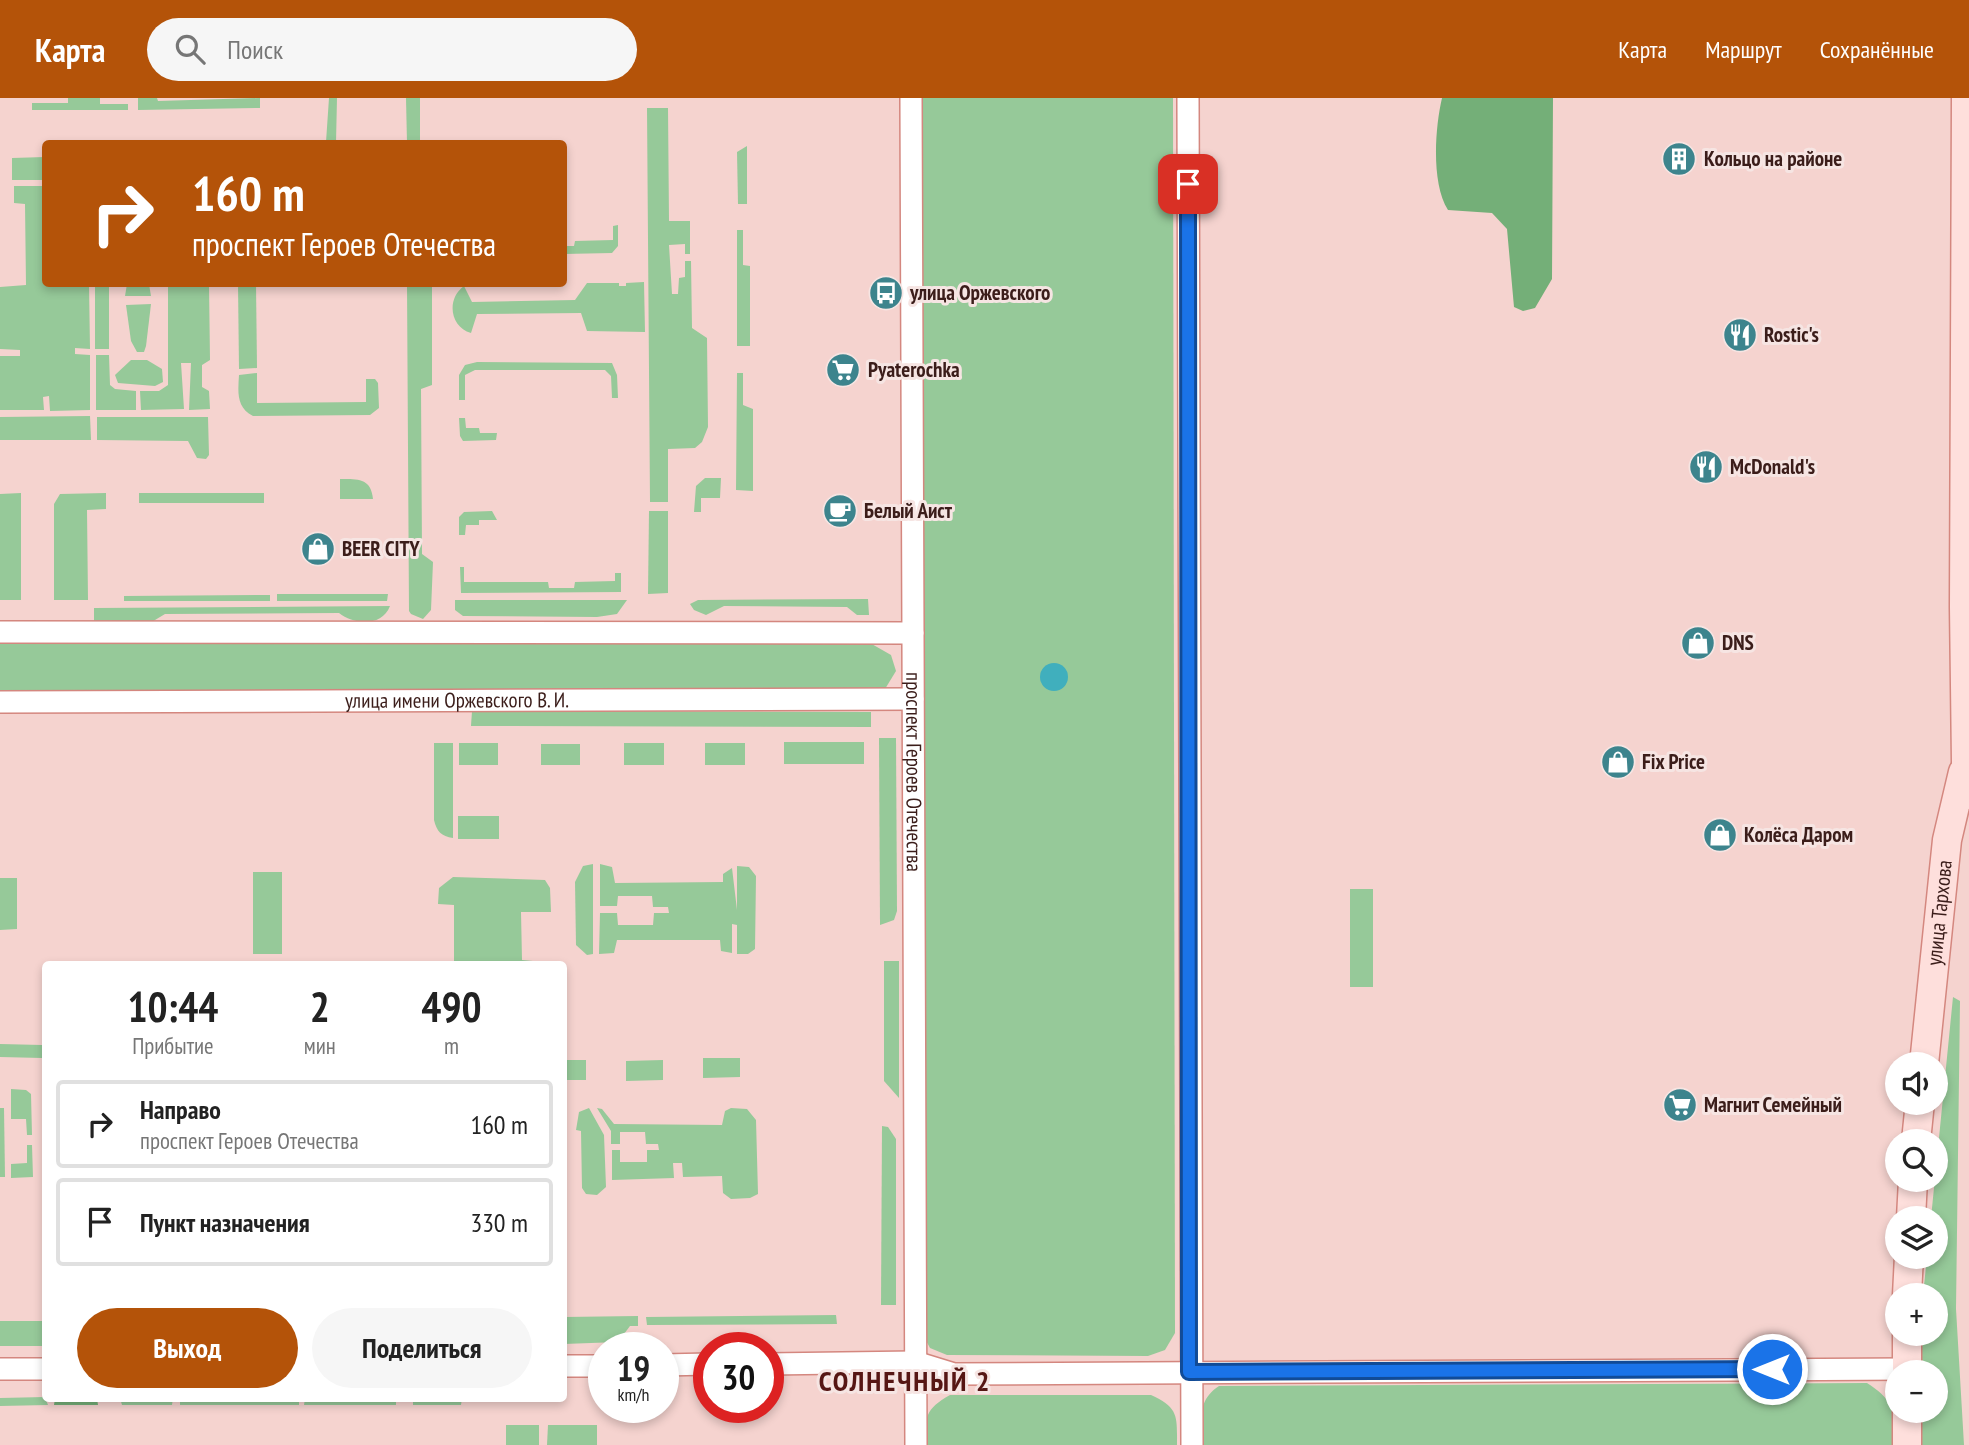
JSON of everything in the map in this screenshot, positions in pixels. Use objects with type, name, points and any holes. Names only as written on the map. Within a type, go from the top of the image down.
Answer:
[{"type":"main road","name":"улица Тархова","points":[[1966,98],[1966,763],[1969,795]]},
{"type":"main road","name":"улица Тархова","points":[[1925,1052],[1947,840],[1966,763]]},
{"type":"main road","points":[[1907,1423],[1907,1445]]},
{"type":"street","name":"проспект Героев Отечества","points":[[911,98],[916,1445]]},
{"type":"street","points":[[1188,98],[1189,1372],[1192,1445]]},
{"type":"street","points":[[0,632],[913,633]]},
{"type":"street","name":"улица имени Оржевского В. И.","points":[[0,702],[913,699]]},
{"type":"street","points":[[784,1364],[915,1362],[954,1374],[1885,1370]]},
{"type":"street","points":[[567,1366],[588,1366]]},
{"type":"street","points":[[0,1369],[42,1369]]},
{"type":"green space","points":[[68,98],[100,98],[100,104],[128,104],[128,110],[32,110],[32,103],[68,103]]},
{"type":"green space","points":[[138,98],[157,98],[158,101],[260,98],[260,108],[138,110]]},
{"type":"green space","points":[[329,98],[337,98],[336,140],[326,140]]},
{"type":"green space","points":[[406,98],[420,98],[420,140],[407,140]]},
{"type":"green space","points":[[921,98],[1173,98],[1175,1333],[1165,1350],[1148,1356],[947,1355],[930,1348],[922,1333]]},
{"type":"green space","points":[[1442,98],[1553,98],[1552,279],[1535,308],[1523,311],[1514,307],[1507,229],[1492,213],[1448,210],[1443,199],[1436,155]]},
{"type":"green space","points":[[647,108],[668,108],[669,221],[690,221],[690,254],[685,254],[685,244],[669,245],[672,294],[678,294],[679,278],[685,277],[685,261],[691,261],[692,328],[707,338],[708,427],[702,442],[695,448],[668,449],[668,502],[650,502]]},
{"type":"green space","points":[[747,146],[747,204],[738,204],[737,152]]},
{"type":"green space","points":[[42,157],[42,180],[12,180],[12,158]]},
{"type":"green space","points":[[14,186],[42,186],[42,287],[89,287],[90,349],[75,348],[75,354],[90,355],[90,410],[50,411],[49,396],[43,397],[44,410],[0,410],[0,356],[20,356],[20,350],[0,349],[0,287],[26,285],[25,204],[14,203]]},
{"type":"green space","points":[[618,225],[618,246],[612,253],[567,254],[567,246],[574,246],[575,241],[613,240],[613,226]]},
{"type":"green space","points":[[737,230],[743,230],[743,265],[750,266],[750,346],[737,346]]},
{"type":"green space","points":[[644,282],[645,332],[587,331],[581,313],[477,314],[471,333],[459,325],[453,312],[455,298],[463,287],[472,302],[575,300],[587,283],[619,283],[619,286],[626,286],[626,283]]},
{"type":"green space","points":[[95,287],[109,287],[109,349],[95,349]]},
{"type":"green space","points":[[126,287],[150,287],[151,296],[125,296]]},
{"type":"green space","points":[[168,287],[209,287],[210,360],[202,365],[202,387],[209,391],[210,409],[189,410],[191,363],[181,363],[184,409],[141,410],[140,391],[159,391],[168,385]]},
{"type":"green space","points":[[238,287],[256,287],[257,368],[239,369]]},
{"type":"green space","points":[[407,287],[432,287],[432,385],[421,389],[422,554],[433,562],[431,610],[423,619],[409,611]]},
{"type":"green space","points":[[151,304],[146,346],[144,352],[137,352],[131,341],[126,305]]},
{"type":"green space","points":[[96,355],[109,355],[110,385],[115,389],[136,391],[136,410],[96,410]]},
{"type":"green space","points":[[131,360],[147,360],[162,369],[163,382],[155,386],[118,383],[115,375]]},
{"type":"green space","points":[[477,362],[612,363],[617,375],[618,398],[612,398],[611,376],[605,370],[475,370],[465,375],[465,400],[459,400],[459,375],[465,365]]},
{"type":"green space","points":[[257,373],[257,403],[366,402],[366,379],[375,379],[378,383],[379,408],[370,415],[253,416],[241,404],[239,375]]},
{"type":"green space","points":[[737,373],[743,373],[743,405],[753,409],[753,491],[736,490]]},
{"type":"green space","points":[[90,416],[91,440],[0,440],[0,417]]},
{"type":"green space","points":[[97,417],[208,417],[209,455],[206,459],[197,458],[188,441],[97,440]]},
{"type":"green space","points":[[459,418],[465,418],[466,428],[479,428],[480,433],[497,433],[496,440],[463,441]]},
{"type":"green space","points":[[705,478],[721,478],[720,498],[701,498],[701,512],[694,512],[696,486]]},
{"type":"green space","points":[[340,479],[366,483],[373,499],[340,499]]},
{"type":"green space","points":[[21,493],[21,600],[0,600],[0,494]]},
{"type":"green space","points":[[106,493],[106,509],[87,510],[88,600],[54,600],[54,504],[60,494]]},
{"type":"green space","points":[[139,493],[264,493],[264,503],[139,503]]},
{"type":"green space","points":[[492,511],[497,520],[479,520],[479,525],[466,525],[465,535],[459,535],[459,517],[464,512]]},
{"type":"green space","points":[[649,511],[668,511],[668,593],[648,594]]},
{"type":"green space","points":[[460,567],[464,567],[464,582],[548,582],[549,588],[574,588],[575,582],[615,581],[615,573],[621,573],[621,592],[461,593]]},
{"type":"green space","points":[[277,594],[388,594],[387,601],[277,601]]},
{"type":"green space","points":[[270,595],[270,601],[124,601],[124,596]]},
{"type":"green space","points":[[868,599],[869,615],[857,615],[847,607],[724,606],[706,615],[694,610],[690,604],[698,600]]},
{"type":"green space","points":[[455,600],[627,600],[617,614],[597,617],[463,616],[455,610]]},
{"type":"green space","points":[[390,606],[381,618],[367,622],[352,620],[339,613],[165,614],[150,623],[94,623],[94,608]]},
{"type":"green space","points":[[0,643],[870,643],[891,655],[896,671],[885,689],[870,693],[0,691]]},
{"type":"green space","points":[[472,711],[871,712],[871,727],[471,726]]},
{"type":"green space","points":[[879,738],[896,738],[897,911],[894,920],[880,925]]},
{"type":"green space","points":[[784,742],[864,742],[864,764],[784,764]]},
{"type":"green space","points":[[434,743],[453,743],[453,838],[440,833],[434,820]]},
{"type":"green space","points":[[459,743],[498,743],[498,765],[459,765]]},
{"type":"green space","points":[[624,743],[664,743],[664,765],[624,765]]},
{"type":"green space","points":[[705,743],[745,743],[745,765],[705,765]]},
{"type":"green space","points":[[541,744],[580,744],[580,765],[541,765]]},
{"type":"green space","points":[[458,816],[499,816],[499,839],[458,839]]},
{"type":"green space","points":[[593,864],[593,954],[587,955],[576,945],[575,882],[583,866]]},
{"type":"green space","points":[[600,864],[612,867],[615,883],[723,882],[723,874],[732,868],[737,910],[737,866],[749,867],[756,876],[755,949],[748,954],[737,954],[737,925],[732,924],[732,953],[721,951],[720,940],[617,940],[614,953],[599,954],[600,913],[617,913],[618,925],[653,925],[654,913],[669,913],[668,907],[653,907],[652,896],[618,896],[617,906],[600,906]]},
{"type":"green space","points":[[253,872],[282,872],[282,954],[253,954]]},
{"type":"green space","points":[[453,877],[545,880],[550,888],[551,912],[521,912],[522,960],[533,961],[454,961],[454,905],[438,904],[439,888]]},
{"type":"green space","points":[[0,878],[17,878],[17,929],[0,930]]},
{"type":"green space","points":[[1350,889],[1373,889],[1373,987],[1350,987]]},
{"type":"green space","points":[[884,961],[899,961],[899,1098],[884,1081]]},
{"type":"green space","points":[[1953,997],[1960,1001],[1956,1309],[1964,1445],[1922,1445],[1922,1423],[1948,1423],[1948,1360],[1922,1360],[1922,1346],[1948,1346],[1948,1283],[1924,1283],[1926,1269],[1948,1269],[1948,1206],[1932,1206],[1934,1192],[1948,1192],[1948,1129],[1940,1129],[1941,1115],[1948,1115],[1948,1052]]},
{"type":"green space","points":[[0,1044],[42,1045],[42,1058],[0,1057]]},
{"type":"green space","points":[[703,1058],[740,1058],[740,1077],[703,1078]]},
{"type":"green space","points":[[567,1060],[586,1060],[586,1080],[567,1080]]},
{"type":"green space","points":[[663,1060],[663,1080],[626,1081],[626,1061]]},
{"type":"green space","points":[[11,1089],[26,1090],[31,1094],[32,1135],[27,1135],[26,1119],[11,1119]]},
{"type":"green space","points":[[0,1108],[4,1108],[5,1177],[0,1177]]},
{"type":"green space","points":[[589,1108],[604,1135],[606,1187],[597,1195],[586,1194],[582,1188],[581,1131],[576,1130],[579,1112]]},
{"type":"green space","points":[[597,1108],[602,1109],[614,1124],[722,1125],[725,1111],[731,1108],[747,1109],[756,1120],[758,1194],[750,1198],[731,1199],[723,1193],[722,1176],[683,1177],[682,1163],[673,1163],[674,1178],[612,1180],[612,1150],[620,1150],[620,1162],[647,1162],[647,1150],[659,1150],[658,1144],[646,1144],[645,1132],[620,1132],[620,1144],[611,1144],[611,1131]]},
{"type":"green space","points":[[882,1126],[888,1127],[896,1139],[896,1305],[881,1305]]},
{"type":"green space","points":[[27,1145],[32,1145],[33,1177],[11,1178],[11,1164],[27,1163]]},
{"type":"green space","points":[[836,1315],[837,1324],[647,1325],[646,1317]]},
{"type":"green space","points":[[638,1316],[638,1326],[630,1326],[626,1332],[588,1332],[588,1343],[567,1344],[567,1317]]},
{"type":"green space","points":[[0,1321],[42,1321],[42,1346],[0,1346]]},
{"type":"green space","points":[[1867,1383],[1885,1398],[1885,1423],[1893,1423],[1893,1445],[1201,1445],[1204,1404],[1219,1386]]},
{"type":"green space","points":[[950,1395],[1151,1395],[1172,1409],[1177,1427],[1177,1445],[925,1445],[928,1415]]},
{"type":"green space","points":[[42,1397],[42,1402],[47,1402],[48,1405],[0,1406],[0,1398]]},
{"type":"green space","points":[[54,1402],[98,1402],[98,1405],[54,1405]]},
{"type":"green space","points":[[121,1402],[172,1402],[172,1405],[122,1405]]},
{"type":"green space","points":[[180,1402],[299,1402],[299,1405],[180,1405]]},
{"type":"green space","points":[[304,1402],[396,1402],[396,1405],[304,1405]]},
{"type":"green space","points":[[413,1402],[461,1402],[461,1405],[413,1405]]},
{"type":"green space","points":[[506,1425],[539,1425],[539,1445],[506,1445]]},
{"type":"green space","points":[[548,1425],[597,1425],[597,1445],[547,1445]]},
{"type":"water","points":[[1054,663],[1064,667],[1068,677],[1064,687],[1054,691],[1044,687],[1040,677],[1044,667]]},
{"type":"place","name":"Кольцо на районе","points":[[1679,159]]},
{"type":"place","name":"улица Оржевского","points":[[886,293]]},
{"type":"place","name":"Rostic's","points":[[1740,335]]},
{"type":"place","name":"Pyaterochka","points":[[843,370]]},
{"type":"place","name":"McDonald's","points":[[1706,467]]},
{"type":"place","name":"Белый Аист","points":[[840,511]]},
{"type":"place","name":"BEER CITY","points":[[318,549]]},
{"type":"place","name":"DNS","points":[[1698,643]]},
{"type":"place","name":"Fix Price","points":[[1618,762]]},
{"type":"place","name":"Колёса Даром","points":[[1720,835]]},
{"type":"place","name":"Магнит Семейный","points":[[1680,1105]]},
{"type":"district","name":"СОЛНЕЧНЫЙ 2","points":[[905,1381]]},
{"type":"route","points":[[1188,184],[1189,1372],[1772,1369]]}]
